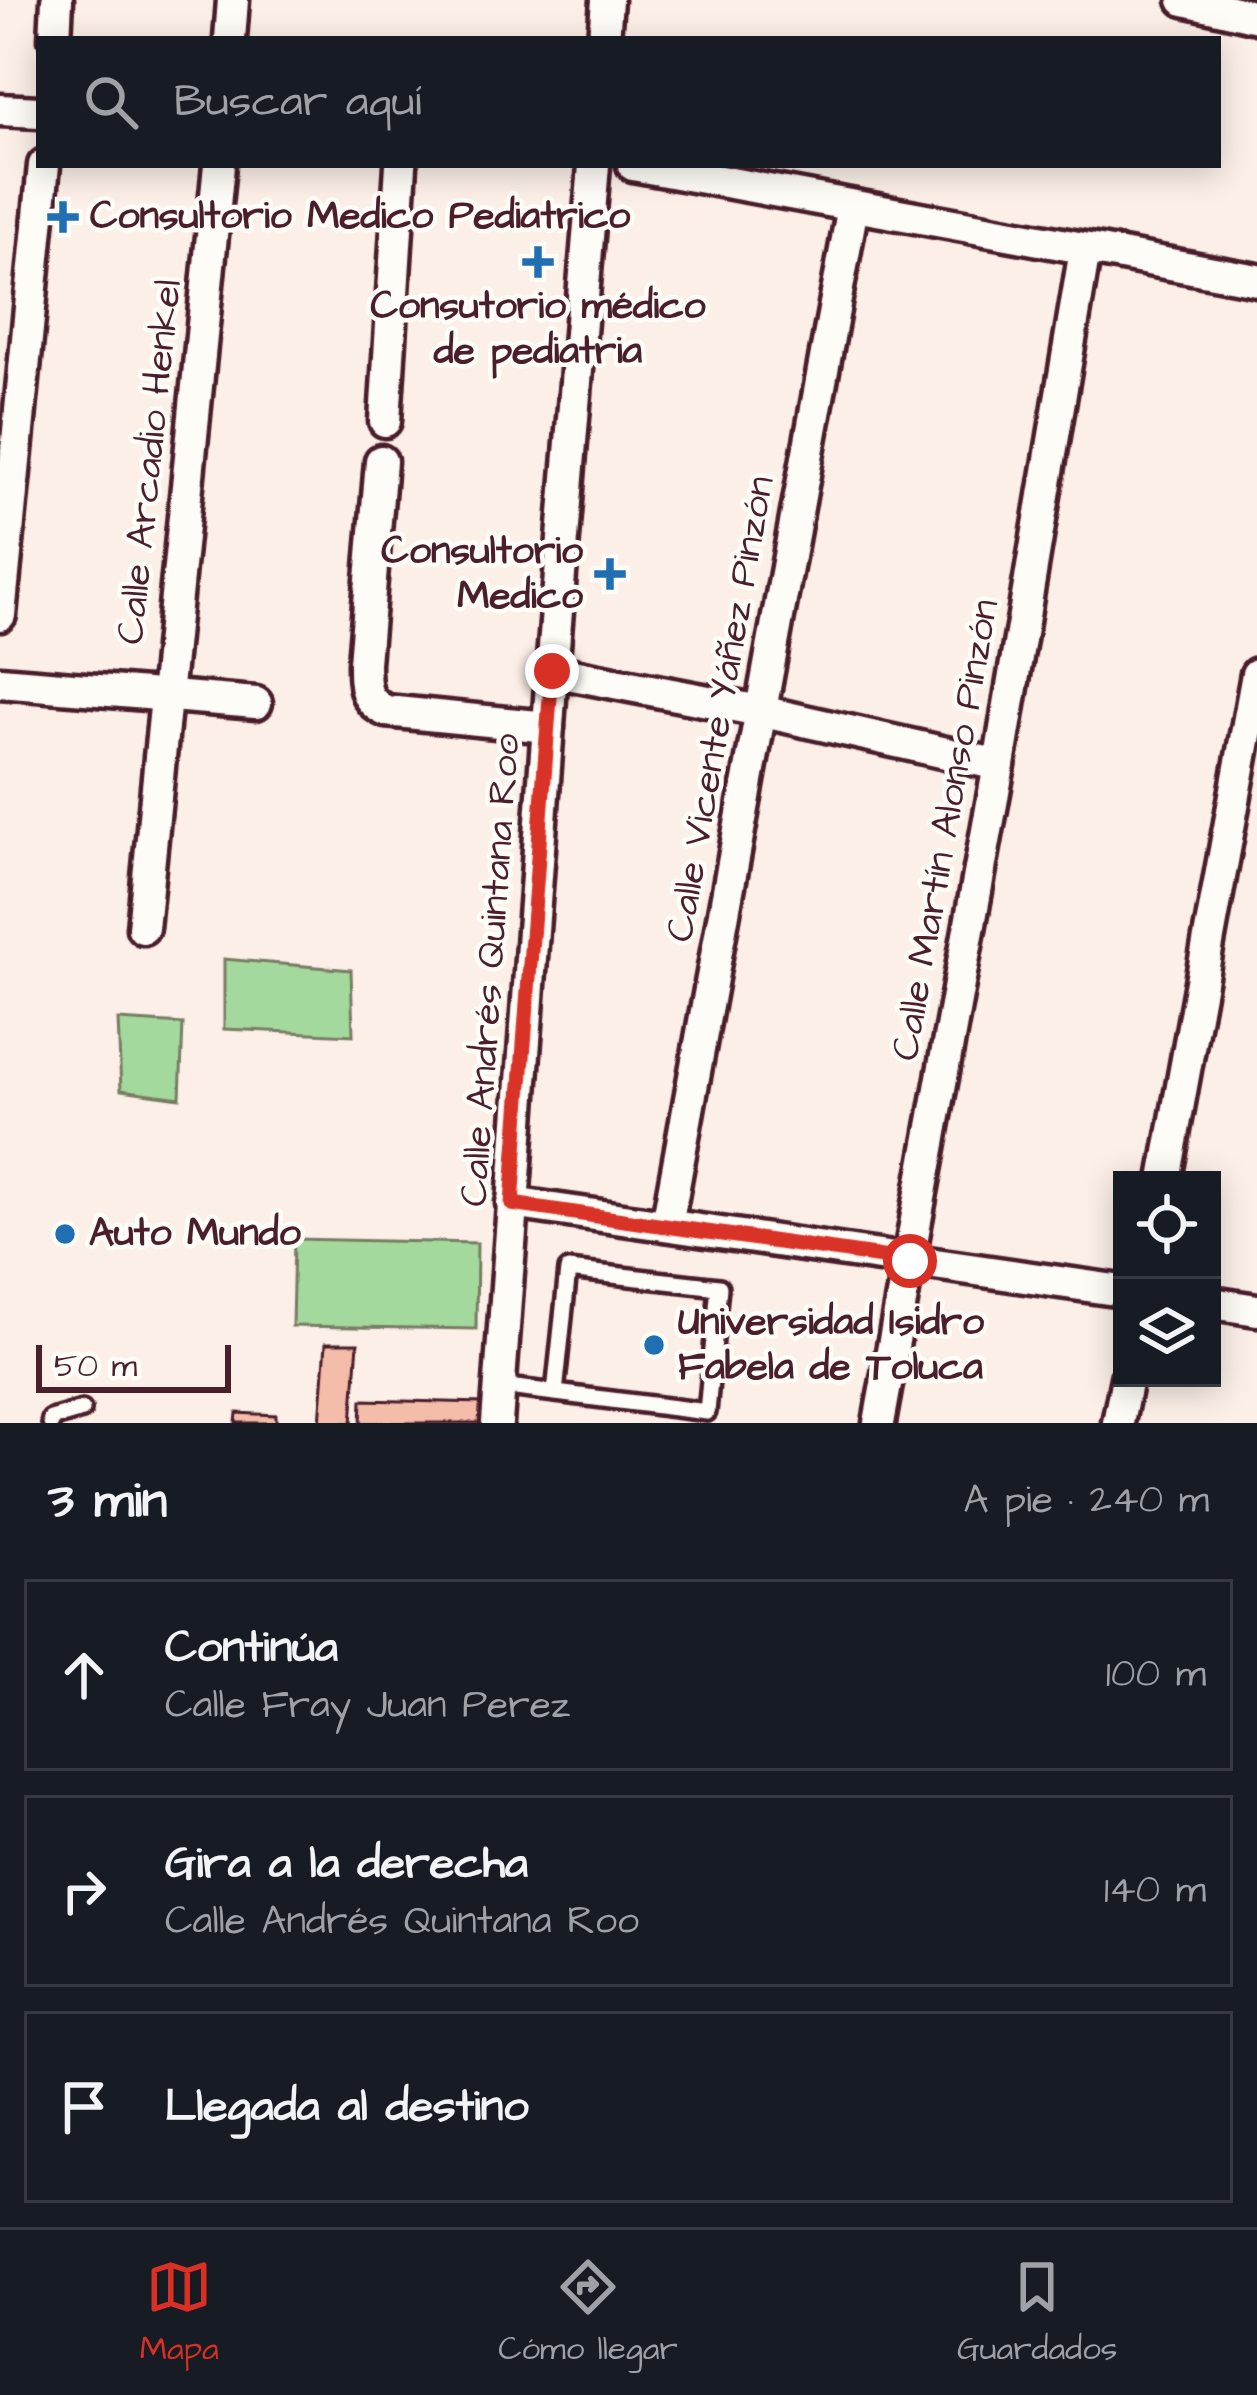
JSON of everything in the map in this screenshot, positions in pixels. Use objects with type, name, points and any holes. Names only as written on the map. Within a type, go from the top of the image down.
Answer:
[{"type":"street","points":[[55,36],[57,0]]},
{"type":"street","points":[[230,36],[233,0]]},
{"type":"street","points":[[604,36],[607,0]]},
{"type":"street","points":[[1184,0],[1257,17]]},
{"type":"street","points":[[0,110],[36,112]]},
{"type":"street","points":[[0,615],[44,168]]},
{"type":"street","name":"Calle Arcadio Henkel","points":[[143,928],[218,168]]},
{"type":"street","points":[[385,421],[401,168]]},
{"type":"street","name":"Calle Andrés Quintana Roo","points":[[497,1423],[594,168]]},
{"type":"street","points":[[649,168],[1257,280]]},
{"type":"street","name":"Calle Vicente Yáñez Pinzón","points":[[668,1226],[853,206]]},
{"type":"street","name":"Calle Martín Alonso Pinzón","points":[[879,1423],[999,765],[1084,250]]},
{"type":"street","points":[[381,461],[364,664],[365,692],[370,700],[386,711],[548,727]]},
{"type":"street","points":[[552,671],[760,711],[999,765]]},
{"type":"street","points":[[1167,1171],[1257,674]]},
{"type":"street","points":[[0,682],[256,704]]},
{"type":"street","points":[[512,1204],[1113,1290]]},
{"type":"street","points":[[1221,1305],[1257,1310]]},
{"type":"street","points":[[1118,1423],[1125,1387]]},
{"type":"lane","points":[[500,1386],[555,1393],[706,1412],[719,1287],[568,1270],[555,1393]]},
{"type":"lane","points":[[51,1423],[51,1419],[82,1410]]},
{"type":"green space","points":[[224,959],[351,970],[353,1035],[224,1029]]},
{"type":"green space","points":[[118,1020],[183,1024],[180,1098],[121,1090]]},
{"type":"green space","points":[[294,1239],[477,1243],[476,1329],[292,1326]]},
{"type":"building","points":[[326,1343],[358,1343],[352,1423],[320,1423]]},
{"type":"building","points":[[362,1400],[484,1403],[482,1423],[361,1423]]},
{"type":"building","points":[[237,1413],[276,1415],[276,1423],[236,1423]]},
{"type":"place","name":"Consultorio Medico Pediatrico","points":[[63,217]]},
{"type":"place","name":"Consutorio médico de pediatria","points":[[538,262]]},
{"type":"place","name":"Consultorio Medico","points":[[610,574]]},
{"type":"place","name":"Auto Mundo","points":[[65,1234]]},
{"type":"place","name":"Universidad Isidro Fabela de Toluca","points":[[654,1345]]},
{"type":"route","points":[[552,671],[512,1204],[910,1261]]}]
